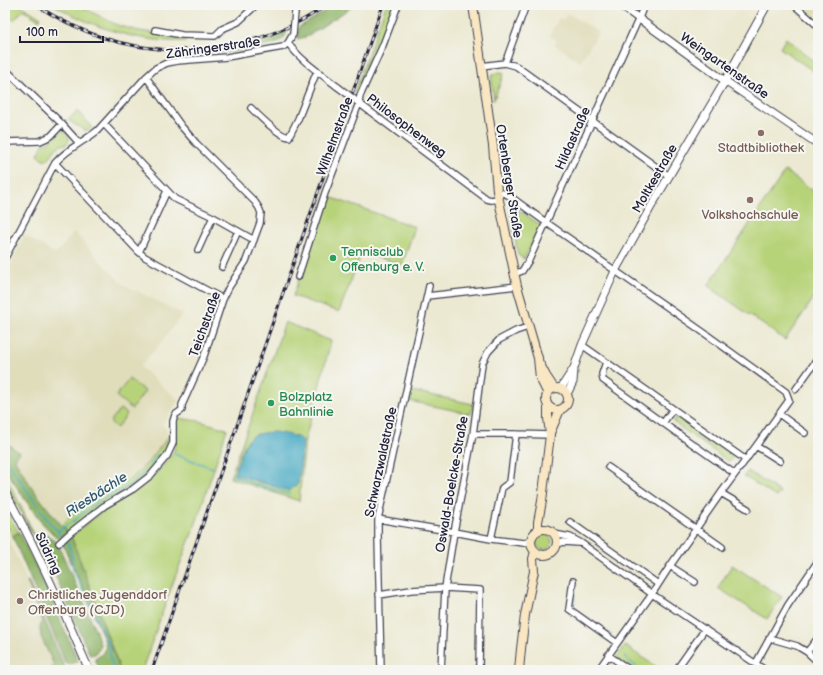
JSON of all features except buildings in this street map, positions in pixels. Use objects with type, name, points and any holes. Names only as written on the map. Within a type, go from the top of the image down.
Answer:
[{"type":"main road","name":"Ortenberger Straße","points":[[472,5],[498,195],[514,274],[538,358],[546,376],[557,391]]},
{"type":"main road","points":[[538,530],[550,435],[548,406],[545,400],[557,391],[568,397],[567,404],[560,410],[550,435]]},
{"type":"main road","points":[[548,406],[554,410],[560,410]]},
{"type":"main road","points":[[534,569],[544,555],[552,552],[557,544],[557,539],[544,521],[542,502]]},
{"type":"main road","points":[[544,555],[535,551],[531,541],[533,535],[538,530],[542,529],[551,532]]},
{"type":"main road","points":[[519,670],[525,615],[534,569],[533,559],[535,551]]},
{"type":"street","name":"Zähringerstraße","points":[[155,30],[182,34],[215,36],[222,29],[238,22],[256,5]]},
{"type":"street","points":[[288,43],[293,34],[295,5]]},
{"type":"street","name":"Wilhelmstraße","points":[[298,277],[325,193],[359,103],[360,96],[383,45],[398,5]]},
{"type":"street","points":[[505,63],[526,5]]},
{"type":"street","name":"Weingartenstraße","points":[[620,5],[725,81],[818,144]]},
{"type":"street","name":"Hildastraße","points":[[514,274],[522,271],[526,266],[547,223],[644,5]]},
{"type":"street","name":"Moltkestraße","points":[[557,391],[573,382],[574,368],[582,346],[615,271],[725,81],[767,5]]},
{"type":"street","points":[[794,5],[807,12],[818,26]]},
{"type":"street","name":"Zähringerstraße","points":[[5,258],[55,163],[61,156],[90,137],[104,124],[146,77],[156,68],[177,60],[227,57],[279,48],[288,43]]},
{"type":"street","name":"Philosophenweg","points":[[288,43],[300,57],[317,71],[487,199],[491,200],[498,195],[508,195],[786,392],[789,400],[779,414]]},
{"type":"street","points":[[481,66],[505,63],[516,66],[669,176]]},
{"type":"street","points":[[5,69],[62,124],[79,144]]},
{"type":"street","points":[[251,108],[281,134],[289,137],[298,119],[317,71]]},
{"type":"street","name":"Teichstraße","points":[[59,543],[70,532],[104,506],[133,489],[151,475],[167,456],[173,443],[173,420],[175,415],[182,410],[182,405],[204,356],[223,299],[246,261],[260,223],[261,214],[255,202],[196,142],[178,121],[146,77]]},
{"type":"street","points":[[5,142],[40,141],[51,136],[62,124]]},
{"type":"street","points":[[104,124],[175,199],[213,217],[254,240]]},
{"type":"street","points":[[55,163],[145,257],[223,299]]},
{"type":"street","points":[[139,252],[167,191]]},
{"type":"street","points":[[198,250],[213,217]]},
{"type":"street","points":[[222,267],[238,231]]},
{"type":"street","name":"Schwarzwaldstraße","points":[[381,670],[378,519],[429,286]]},
{"type":"street","points":[[427,296],[517,286]]},
{"type":"street","name":"Oswald-Boelcke-Straße","points":[[441,670],[445,588],[473,434],[480,371],[485,358],[499,340],[516,331],[528,327]]},
{"type":"street","points":[[582,346],[746,460]]},
{"type":"street","points":[[796,389],[818,358]]},
{"type":"street","points":[[606,362],[602,374],[603,380],[735,474]]},
{"type":"street","points":[[813,365],[818,369]]},
{"type":"street","points":[[663,423],[673,409]]},
{"type":"street","points":[[598,670],[652,594],[696,528],[779,414],[805,433]]},
{"type":"street","points":[[473,434],[550,435]]},
{"type":"street","points":[[491,539],[502,488],[510,482],[516,434]]},
{"type":"street","points":[[756,446],[780,461]]},
{"type":"street","points":[[608,466],[722,547]]},
{"type":"street","name":"Südring","points":[[5,492],[22,524],[89,670]]},
{"type":"street","points":[[721,493],[748,509]]},
{"type":"street","points":[[378,519],[491,539],[524,543],[531,541]]},
{"type":"street","points":[[570,522],[658,584]]},
{"type":"street","points":[[551,532],[570,537],[581,543],[756,666],[765,670]]},
{"type":"street","points":[[557,544],[564,542],[581,543]]},
{"type":"street","points":[[756,666],[769,638],[788,605],[818,561]]},
{"type":"street","points":[[670,566],[695,582]]},
{"type":"street","points":[[573,581],[569,609],[618,642]]},
{"type":"street","points":[[379,595],[411,590],[445,588],[480,590],[479,670]]},
{"type":"street","points":[[676,670],[705,629]]},
{"type":"street","points":[[769,638],[797,646],[807,652],[818,662]]},
{"type":"street","points":[[807,652],[818,638]]},
{"type":"street","points":[[608,655],[630,670]]},
{"type":"shaded area","points":[[800,5],[818,5],[818,12],[814,17]]},
{"type":"shaded area","points":[[568,13],[599,32],[580,62],[555,44],[557,40],[549,35],[559,18],[563,20]]},
{"type":"shaded area","points":[[74,232],[121,283],[182,314],[164,339],[140,367],[179,400],[162,424],[167,431],[169,438],[148,462],[132,478],[121,485],[98,498],[86,503],[82,502],[62,526],[36,494],[5,442],[5,277],[24,235],[56,254]]},
{"type":"shaded area","name":"Christliches Jugenddorf Offenburg (CJD)","points":[[5,531],[42,620],[40,628],[41,637],[54,665],[50,670],[44,670],[41,668],[38,670],[5,670]]},
{"type":"green space","points":[[5,5],[20,5],[41,18],[39,20],[23,10],[14,20],[5,15]]},
{"type":"green space","points":[[54,5],[78,5],[117,25],[139,31],[186,37],[186,41],[169,41],[135,37],[85,21]]},
{"type":"green space","points":[[334,5],[355,5],[306,37],[297,39],[299,27]]},
{"type":"green space","points":[[386,5],[395,5],[360,93],[356,94],[354,93]]},
{"type":"green space","points":[[287,31],[284,38],[277,43],[243,50],[214,53],[214,51],[255,43]]},
{"type":"green space","points":[[786,38],[818,65],[813,71],[780,48]]},
{"type":"green space","points":[[501,72],[504,73],[494,100],[491,76]]},
{"type":"green space","points":[[78,110],[92,128],[87,131],[68,120]]},
{"type":"green space","points":[[63,131],[69,137],[67,144],[57,148],[47,160],[38,155],[43,144],[50,141],[58,133]]},
{"type":"green space","points":[[785,171],[818,194],[818,292],[785,340],[708,286]]},
{"type":"green space","name":"Tennisclub Offenburg e. V.","points":[[327,196],[415,227],[402,265],[362,252],[339,312],[293,296]]},
{"type":"green space","points":[[509,203],[542,226],[524,259],[518,255]]},
{"type":"green space","points":[[285,322],[331,341],[305,440],[299,501],[230,478]]},
{"type":"green space","points":[[129,379],[145,391],[132,409],[116,396]]},
{"type":"green space","points":[[412,391],[473,404],[471,414],[410,401]]},
{"type":"green space","points":[[120,409],[127,414],[117,428],[110,422]]},
{"type":"green space","points":[[677,416],[734,456],[729,462],[673,422]]},
{"type":"green space","points":[[178,418],[199,421],[227,429],[196,523],[142,670],[120,670],[71,536],[117,500],[142,485],[161,468],[174,451]]},
{"type":"green space","points":[[170,435],[171,438],[169,446],[165,452],[166,453],[153,469],[138,483],[68,532],[62,526],[82,502],[86,503],[98,498],[132,478],[148,462]]},
{"type":"green space","points":[[5,442],[19,452],[15,460],[21,470],[46,506],[68,532],[58,539],[43,524],[5,469]]},
{"type":"green space","points":[[748,471],[780,492],[776,497],[744,476]]},
{"type":"green space","points":[[5,476],[11,486],[47,564],[5,483]]},
{"type":"green space","points":[[5,508],[19,533],[15,534],[13,537],[5,520]]},
{"type":"green space","points":[[43,531],[58,544],[95,629],[100,648],[95,654],[90,655],[37,534]]},
{"type":"green space","points":[[19,533],[49,594],[78,661],[68,665],[65,662],[13,537],[15,534]]},
{"type":"green space","points":[[544,534],[550,536],[552,542],[550,548],[544,550],[538,548],[536,542],[538,536]]},
{"type":"green space","points":[[71,536],[120,670],[100,670],[95,659],[102,654],[106,647],[94,615],[62,542]]},
{"type":"green space","points":[[732,565],[782,597],[767,619],[718,588]]},
{"type":"green space","points":[[27,581],[65,668],[61,670],[50,670],[54,665],[41,637],[40,628],[42,620]]},
{"type":"green space","points":[[625,646],[661,670],[634,670],[616,658]]},
{"type":"water","points":[[275,432],[293,436],[303,441],[298,484],[289,491],[234,474],[241,454],[249,439],[257,434]]},
{"type":"waterway","name":"Riesbächle","points":[[174,454],[213,468]]},
{"type":"waterway","name":"Riesbächle","points":[[58,531],[95,504],[132,484],[148,469],[157,456],[161,455]]},
{"type":"waterway","points":[[5,459],[49,522],[58,531],[59,535]]},
{"type":"waterway","name":"Riesbächle","points":[[231,475],[261,486],[290,494]]},
{"type":"waterway","points":[[68,543],[71,551],[73,569],[110,648],[110,659],[115,670]]},
{"type":"waterway","name":"Riesbächle","points":[[575,588],[573,608],[611,635]]},
{"type":"waterway","name":"Riesbächle","points":[[625,656],[625,658],[641,670]]},
{"type":"railway","points":[[36,5],[67,23],[101,37],[129,45],[158,49],[188,50],[217,47],[246,41],[275,32],[302,20],[327,5]]},
{"type":"railway","points":[[152,670],[383,5]]},
{"type":"place","name":"Stadtbibliothek","points":[[761,133]]},
{"type":"place","name":"Volkshochschule","points":[[750,200]]},
{"type":"place","name":"Tennisclub Offenburg e. V.","points":[[333,258]]},
{"type":"place","name":"Bolzplatz Bahnlinie","points":[[271,403]]},
{"type":"place","name":"Christliches Jugenddorf Offenburg (CJD)","points":[[20,601]]}]
